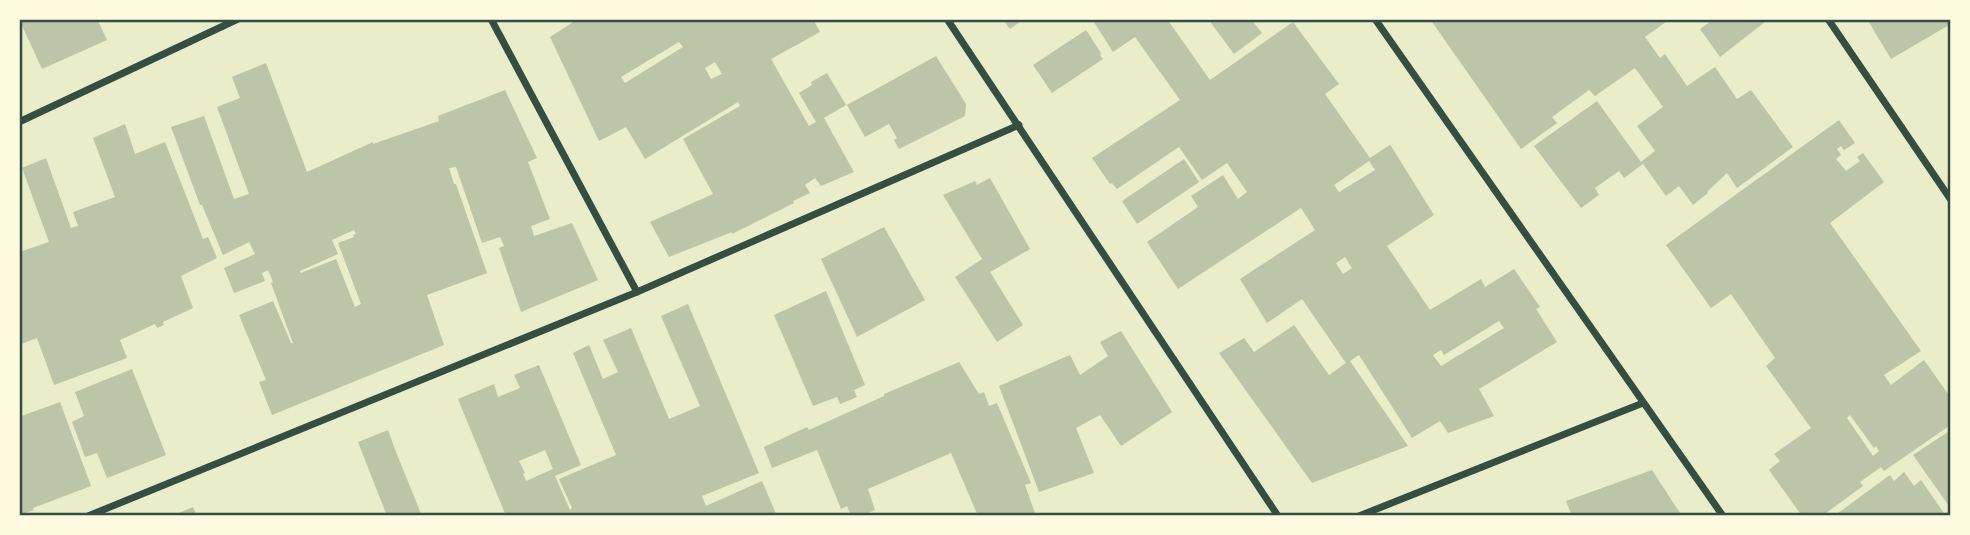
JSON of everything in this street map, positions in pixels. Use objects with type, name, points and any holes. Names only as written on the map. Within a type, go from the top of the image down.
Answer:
[{"type":"street","points":[[19,122],[238,19]]},
{"type":"street","points":[[491,19],[637,292]]},
{"type":"street","points":[[947,19],[1278,516]]},
{"type":"street","points":[[1375,19],[1723,516]]},
{"type":"street","points":[[1828,19],[1951,200]]},
{"type":"street","points":[[88,516],[637,292],[1019,125]]},
{"type":"street","points":[[1359,516],[1643,403]]},
{"type":"building","points":[[19,19],[97,19],[107,40],[42,69]]},
{"type":"building","points":[[578,19],[813,19],[820,32],[771,59],[809,126],[816,122],[799,93],[827,73],[846,105],[824,118],[854,172],[821,186],[815,178],[805,185],[810,193],[793,201],[794,203],[732,234],[669,257],[650,222],[713,194],[683,139],[740,106],[738,102],[645,159],[626,127],[599,141],[550,37]],"holes":[[[679,42],[683,47],[625,83],[621,77]],[[715,62],[722,74],[711,79],[705,68]]]},
{"type":"building","points":[[1005,19],[1024,19],[1010,29]]},
{"type":"building","points":[[1092,19],[1167,19],[1210,80],[1293,22],[1339,84],[1325,94],[1370,158],[1390,145],[1434,215],[1387,246],[1430,310],[1481,279],[1485,287],[1514,269],[1540,307],[1536,309],[1557,342],[1479,389],[1494,416],[1448,433],[1440,421],[1412,438],[1359,355],[1350,361],[1408,446],[1312,483],[1219,353],[1244,338],[1254,352],[1294,325],[1329,375],[1346,363],[1302,299],[1267,323],[1240,279],[1315,230],[1301,208],[1178,289],[1147,242],[1198,207],[1191,196],[1223,175],[1238,199],[1247,192],[1227,163],[1202,180],[1179,147],[1117,189],[1110,184],[1092,158],[1180,100],[1135,37],[1113,52]],"holes":[[[1369,161],[1375,170],[1339,192],[1334,185]],[[1345,257],[1352,268],[1343,274],[1336,263]],[[1499,321],[1504,328],[1441,366],[1433,355],[1441,350],[1444,355]]]},
{"type":"building","points":[[1208,19],[1251,19],[1262,33],[1234,54]]},
{"type":"building","points":[[1430,19],[1670,19],[1645,37],[1660,58],[1665,54],[1687,86],[1715,67],[1737,99],[1751,90],[1793,147],[1737,188],[1727,173],[1693,205],[1679,186],[1666,196],[1643,164],[1624,178],[1619,171],[1595,188],[1599,195],[1581,208],[1534,146],[1597,101],[1641,162],[1655,151],[1637,126],[1663,107],[1635,68],[1595,96],[1589,90],[1552,117],[1557,123],[1521,149]]},
{"type":"building","points":[[1714,19],[1763,19],[1765,22],[1720,57],[1700,29]]},
{"type":"building","points":[[1867,19],[1951,19],[1951,29],[1949,25],[1891,59]]},
{"type":"building","points":[[1086,30],[1103,59],[1052,93],[1033,65]]},
{"type":"building","points":[[936,56],[966,104],[965,116],[899,149],[894,140],[897,138],[889,124],[865,137],[847,105]]},
{"type":"building","points":[[266,63],[307,172],[373,142],[439,121],[438,116],[505,90],[537,158],[528,162],[550,219],[531,226],[534,236],[572,223],[598,280],[521,312],[499,248],[504,246],[500,237],[482,243],[456,167],[449,168],[487,273],[427,295],[444,345],[272,415],[259,382],[266,380],[239,315],[273,301],[293,343],[271,283],[273,282],[268,270],[262,273],[265,281],[234,293],[224,268],[255,254],[249,242],[223,255],[200,205],[171,127],[204,116],[234,199],[249,194],[217,107],[240,98],[232,77]],"holes":[[[354,230],[356,234],[338,243],[361,304],[355,307],[336,259],[301,273],[300,271],[338,254],[332,240]]]},
{"type":"building","points":[[1839,120],[1855,143],[1844,150],[1841,146],[1837,149],[1841,155],[1836,159],[1846,171],[1860,161],[1857,157],[1863,153],[1884,182],[1830,223],[1921,351],[1884,375],[1891,385],[1924,360],[1951,398],[1951,428],[1949,426],[1884,471],[1881,467],[1860,482],[1863,486],[1822,516],[1802,516],[1769,470],[1780,461],[1774,454],[1811,428],[1766,366],[1775,358],[1731,294],[1711,308],[1666,245]],"holes":[[[1850,415],[1874,448],[1876,446],[1879,451],[1873,456],[1847,418]]]},
{"type":"building","points":[[125,124],[135,154],[165,142],[203,239],[208,237],[217,258],[181,276],[193,308],[163,322],[164,325],[157,328],[155,324],[120,340],[127,358],[54,385],[37,338],[19,345],[19,252],[49,242],[22,168],[46,158],[71,228],[78,226],[73,212],[115,197],[93,138]]},
{"type":"building","points":[[1184,159],[1199,182],[1137,224],[1122,201]]},
{"type":"building","points":[[990,178],[1030,249],[990,272],[1023,325],[997,342],[955,277],[982,259],[943,195],[975,181],[977,185]]},
{"type":"building","points":[[884,227],[925,300],[857,337],[821,259]]},
{"type":"building","points":[[826,291],[865,385],[854,390],[857,397],[840,404],[837,397],[813,406],[774,315]]},
{"type":"building","points":[[688,304],[759,473],[702,496],[706,506],[762,481],[777,516],[506,516],[458,399],[494,384],[498,397],[520,388],[514,375],[539,365],[581,465],[555,476],[570,510],[572,508],[559,479],[616,455],[573,353],[589,345],[603,379],[618,372],[603,340],[631,328],[669,419],[700,406],[661,316]],"holes":[[[545,450],[553,469],[526,481],[519,461]]]},
{"type":"building","points":[[1121,331],[1172,412],[1121,446],[1100,415],[1076,428],[1094,473],[1039,492],[999,386],[1070,355],[1080,375],[1108,356],[1100,342]]},
{"type":"building","points":[[959,362],[979,394],[984,392],[989,406],[997,403],[1031,483],[1025,485],[1036,516],[978,516],[951,453],[868,489],[875,510],[861,516],[851,516],[847,506],[841,509],[817,450],[772,468],[764,447],[807,427],[809,430]]},
{"type":"building","points":[[132,369],[166,455],[107,478],[97,453],[85,457],[72,422],[84,416],[75,392]]},
{"type":"building","points":[[60,402],[91,486],[19,515],[19,417]]},
{"type":"building","points":[[388,430],[422,516],[387,516],[358,442]]},
{"type":"building","points":[[1951,430],[1951,509],[1913,455]]},
{"type":"building","points":[[1652,470],[1680,513],[1674,516],[1572,516],[1566,501]]},
{"type":"building","points":[[1904,472],[1914,486],[1921,480],[1946,516],[1834,516],[1890,475],[1894,481]]},
{"type":"building","points":[[193,507],[197,516],[172,516]]}]
